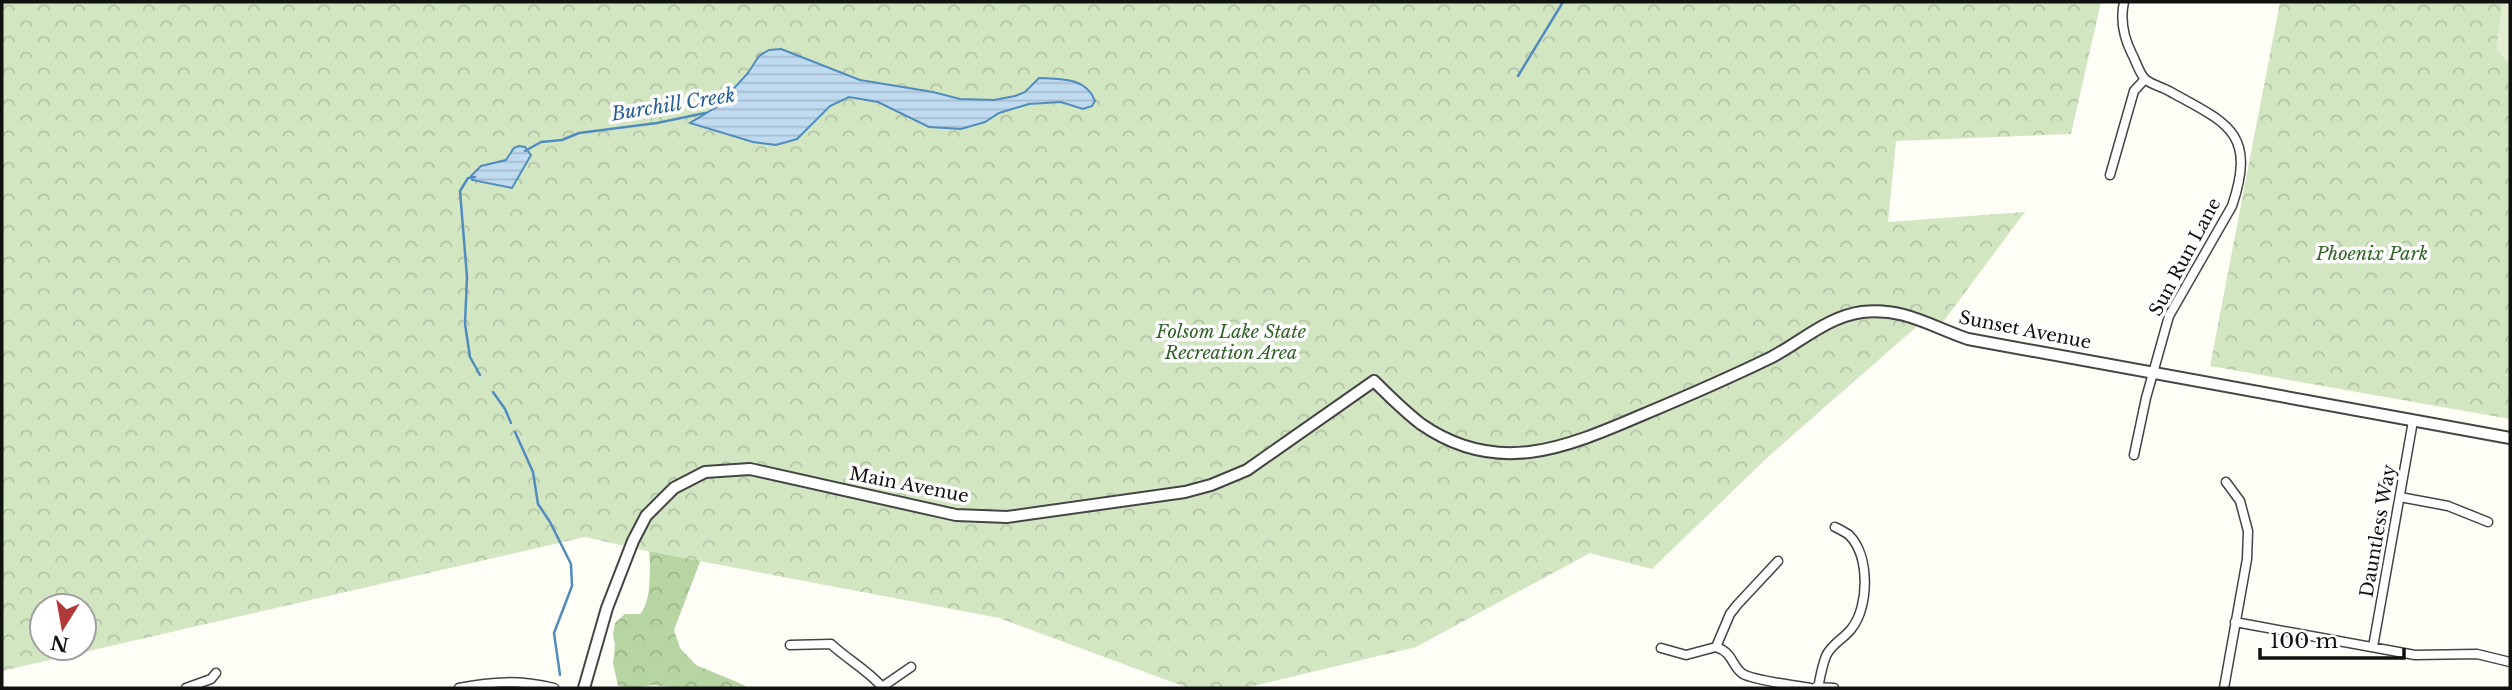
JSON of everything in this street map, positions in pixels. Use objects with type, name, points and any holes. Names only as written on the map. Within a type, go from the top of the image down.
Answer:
[{"type":"street","points":[[2110,175],[2134,91],[2145,79],[2124,34],[2124,2]]},
{"type":"street","name":"Sun Run Lane","points":[[2134,455],[2162,333],[2172,307],[2232,206],[2241,156],[2236,137],[2219,118],[2145,79]]},
{"type":"street","name":"Sunset Avenue","points":[[1374,381],[1418,422],[1446,438],[1492,453],[1545,452],[1583,440],[1712,385],[1775,355],[1829,321],[1862,312],[1891,312],[1909,315],[1968,340],[2510,438]]},
{"type":"street","name":"Main Avenue","points":[[584,688],[607,608],[633,541],[646,516],[663,497],[696,475],[718,470],[750,469],[965,516],[1007,517],[1073,509],[1185,492],[1233,477],[1374,381]]},
{"type":"street","name":"Dauntless Way","points":[[2373,647],[2413,421]]},
{"type":"street","points":[[2224,688],[2247,559],[2248,531],[2240,501],[2226,482]]},
{"type":"street","points":[[2400,497],[2448,506],[2488,522]]},
{"type":"street","points":[[1815,688],[1826,656],[1852,629],[1862,606],[1865,580],[1862,562],[1849,535],[1835,527]]},
{"type":"street","points":[[1716,647],[1730,614],[1778,561]]},
{"type":"street","points":[[2235,622],[2415,655],[2477,654],[2510,662]]},
{"type":"street","points":[[790,645],[831,644],[843,656],[866,670],[883,688],[911,667]]},
{"type":"street","points":[[1661,648],[1686,655],[1716,647],[1729,654],[1746,675],[1815,688],[1834,688]]},
{"type":"street","points":[[186,688],[211,679],[216,673]]},
{"type":"street","points":[[460,688],[518,681],[554,688]]},
{"type":"green space","name":"Folsom Lake State Recreation Area","points":[[2,2],[2101,2],[2071,134],[1896,141],[1888,222],[2025,212],[1940,326],[1923,321],[1769,456],[1652,569],[1590,553],[1416,647],[1245,688],[1188,688],[999,618],[585,537],[98,649],[98,592],[28,592],[28,662],[41,662],[2,671]]},
{"type":"green space","name":"Phoenix Park","points":[[2280,2],[2510,2],[2510,419],[2210,366]]},
{"type":"green space","points":[[2503,2],[2510,2],[2510,62],[2506,61],[2496,48]]},
{"type":"green space","points":[[649,535],[703,554],[674,630],[680,648],[696,665],[747,688],[618,686],[613,663],[615,623],[625,614],[640,614],[644,607],[650,577]]},
{"type":"water","points":[[781,49],[860,80],[960,99],[994,100],[1015,96],[1025,92],[1039,78],[1064,79],[1079,83],[1091,93],[1095,101],[1092,106],[1083,109],[1061,102],[1029,104],[961,129],[929,127],[878,102],[849,97],[830,106],[797,139],[776,145],[753,142],[690,123],[718,106],[748,73],[759,56],[769,50]]},
{"type":"water","points":[[525,147],[531,155],[512,188],[472,180],[471,176],[481,166],[506,160],[514,148]]},
{"type":"waterway","name":"Burchill Creek","points":[[1518,76],[1563,2]]},
{"type":"waterway","name":"Burchill Creek","points":[[525,151],[541,142],[562,140],[579,133],[657,123],[705,113]]},
{"type":"waterway","name":"Burchill Creek","points":[[475,177],[468,178],[460,191],[467,277],[465,324],[470,357],[480,375]]},
{"type":"waterway","points":[[493,392],[511,423]]},
{"type":"waterway","points":[[515,432],[533,472],[538,504],[571,564],[572,586],[554,633],[560,675]]}]
